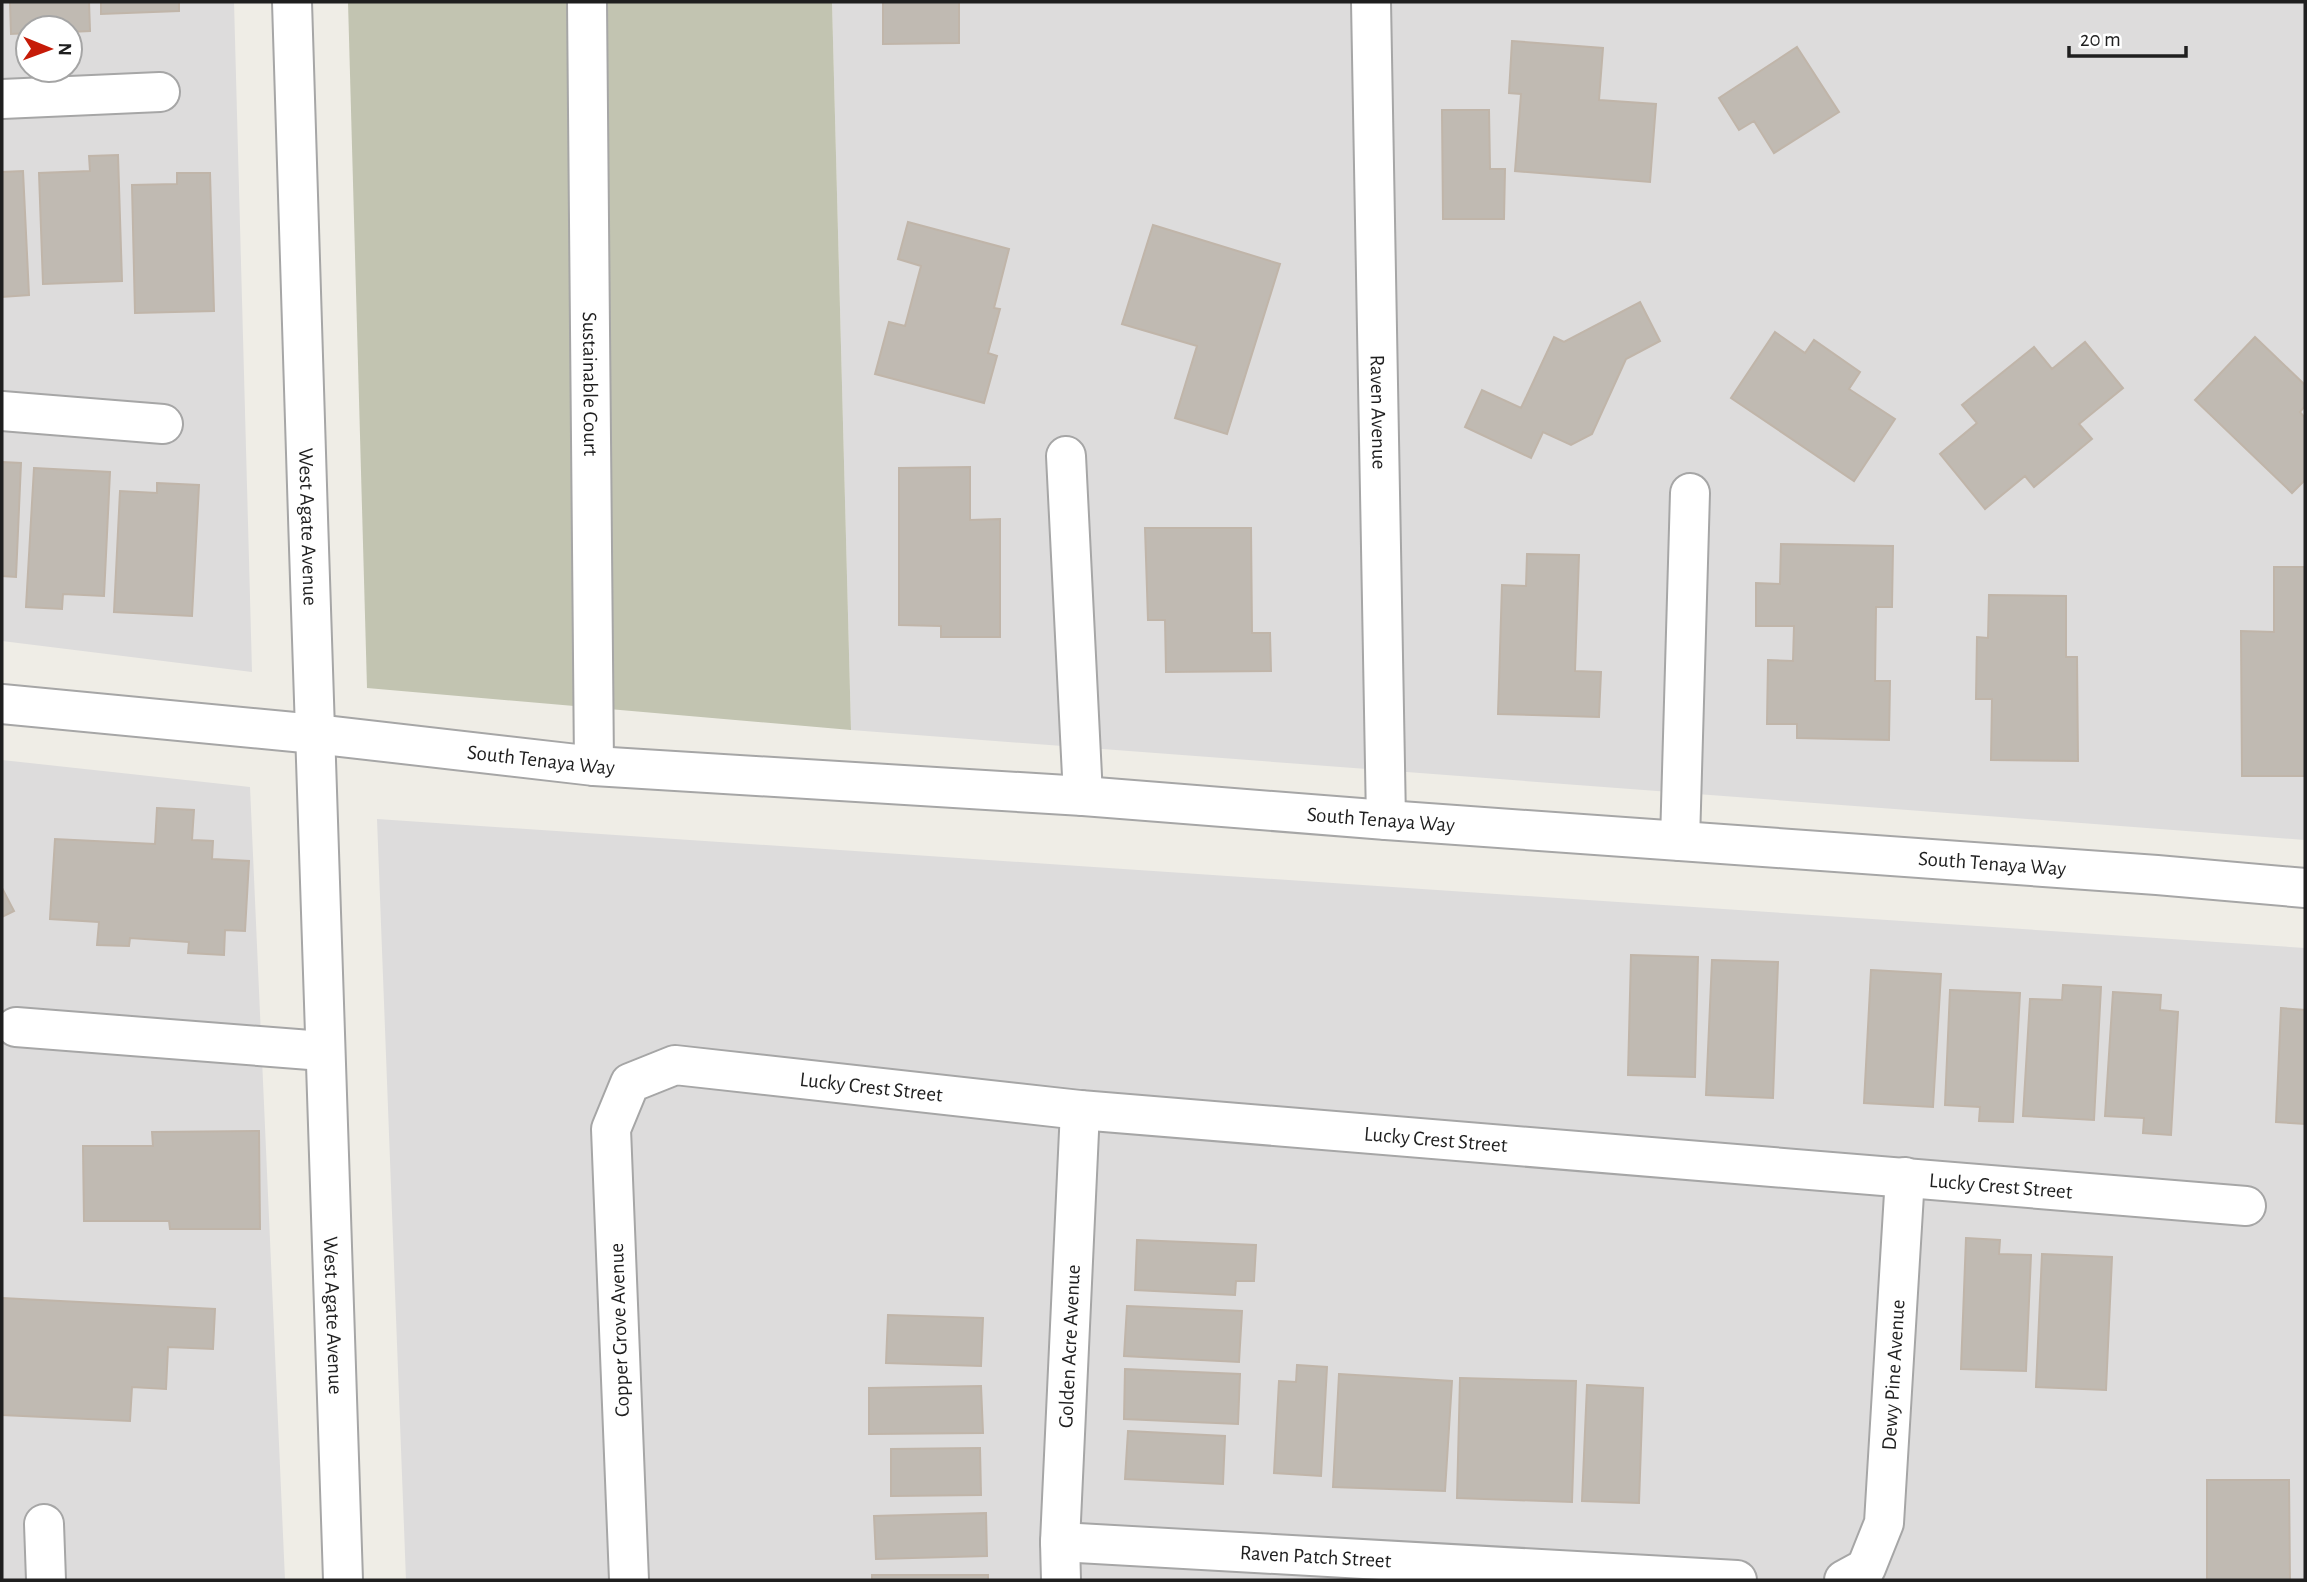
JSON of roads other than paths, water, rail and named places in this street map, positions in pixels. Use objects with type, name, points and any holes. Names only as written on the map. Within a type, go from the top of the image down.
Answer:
[{"type":"street","name":"West Agate Avenue","points":[[292,2],[323,1051],[343,1580]]},
{"type":"street","name":"Sustainable Court","points":[[587,2],[594,766]]},
{"type":"street","name":"Raven Avenue","points":[[1371,2],[1386,820]]},
{"type":"street","points":[[2,99],[160,92]]},
{"type":"street","points":[[2,411],[163,424]]},
{"type":"street","points":[[1066,456],[1083,796]]},
{"type":"street","points":[[1680,841],[1690,494]]},
{"type":"street","name":"South Tenaya Way","points":[[2,704],[315,734],[594,766],[1083,796],[2305,888]]},
{"type":"street","points":[[16,1027],[323,1051]]},
{"type":"street","name":"Lucky Crest Street","points":[[630,1083],[675,1065],[1080,1110],[2246,1206]]},
{"type":"street","name":"Copper Grove Avenue","points":[[629,1580],[611,1129],[630,1083]]},
{"type":"street","name":"Golden Acre Avenue","points":[[1061,1580],[1060,1542],[1080,1110]]},
{"type":"street","name":"Dewy Pine Avenue","points":[[1855,1574],[1884,1523],[1905,1177]]},
{"type":"street","points":[[44,1524],[46,1580]]},
{"type":"street","name":"Raven Patch Street","points":[[1060,1542],[1737,1580]]}]
